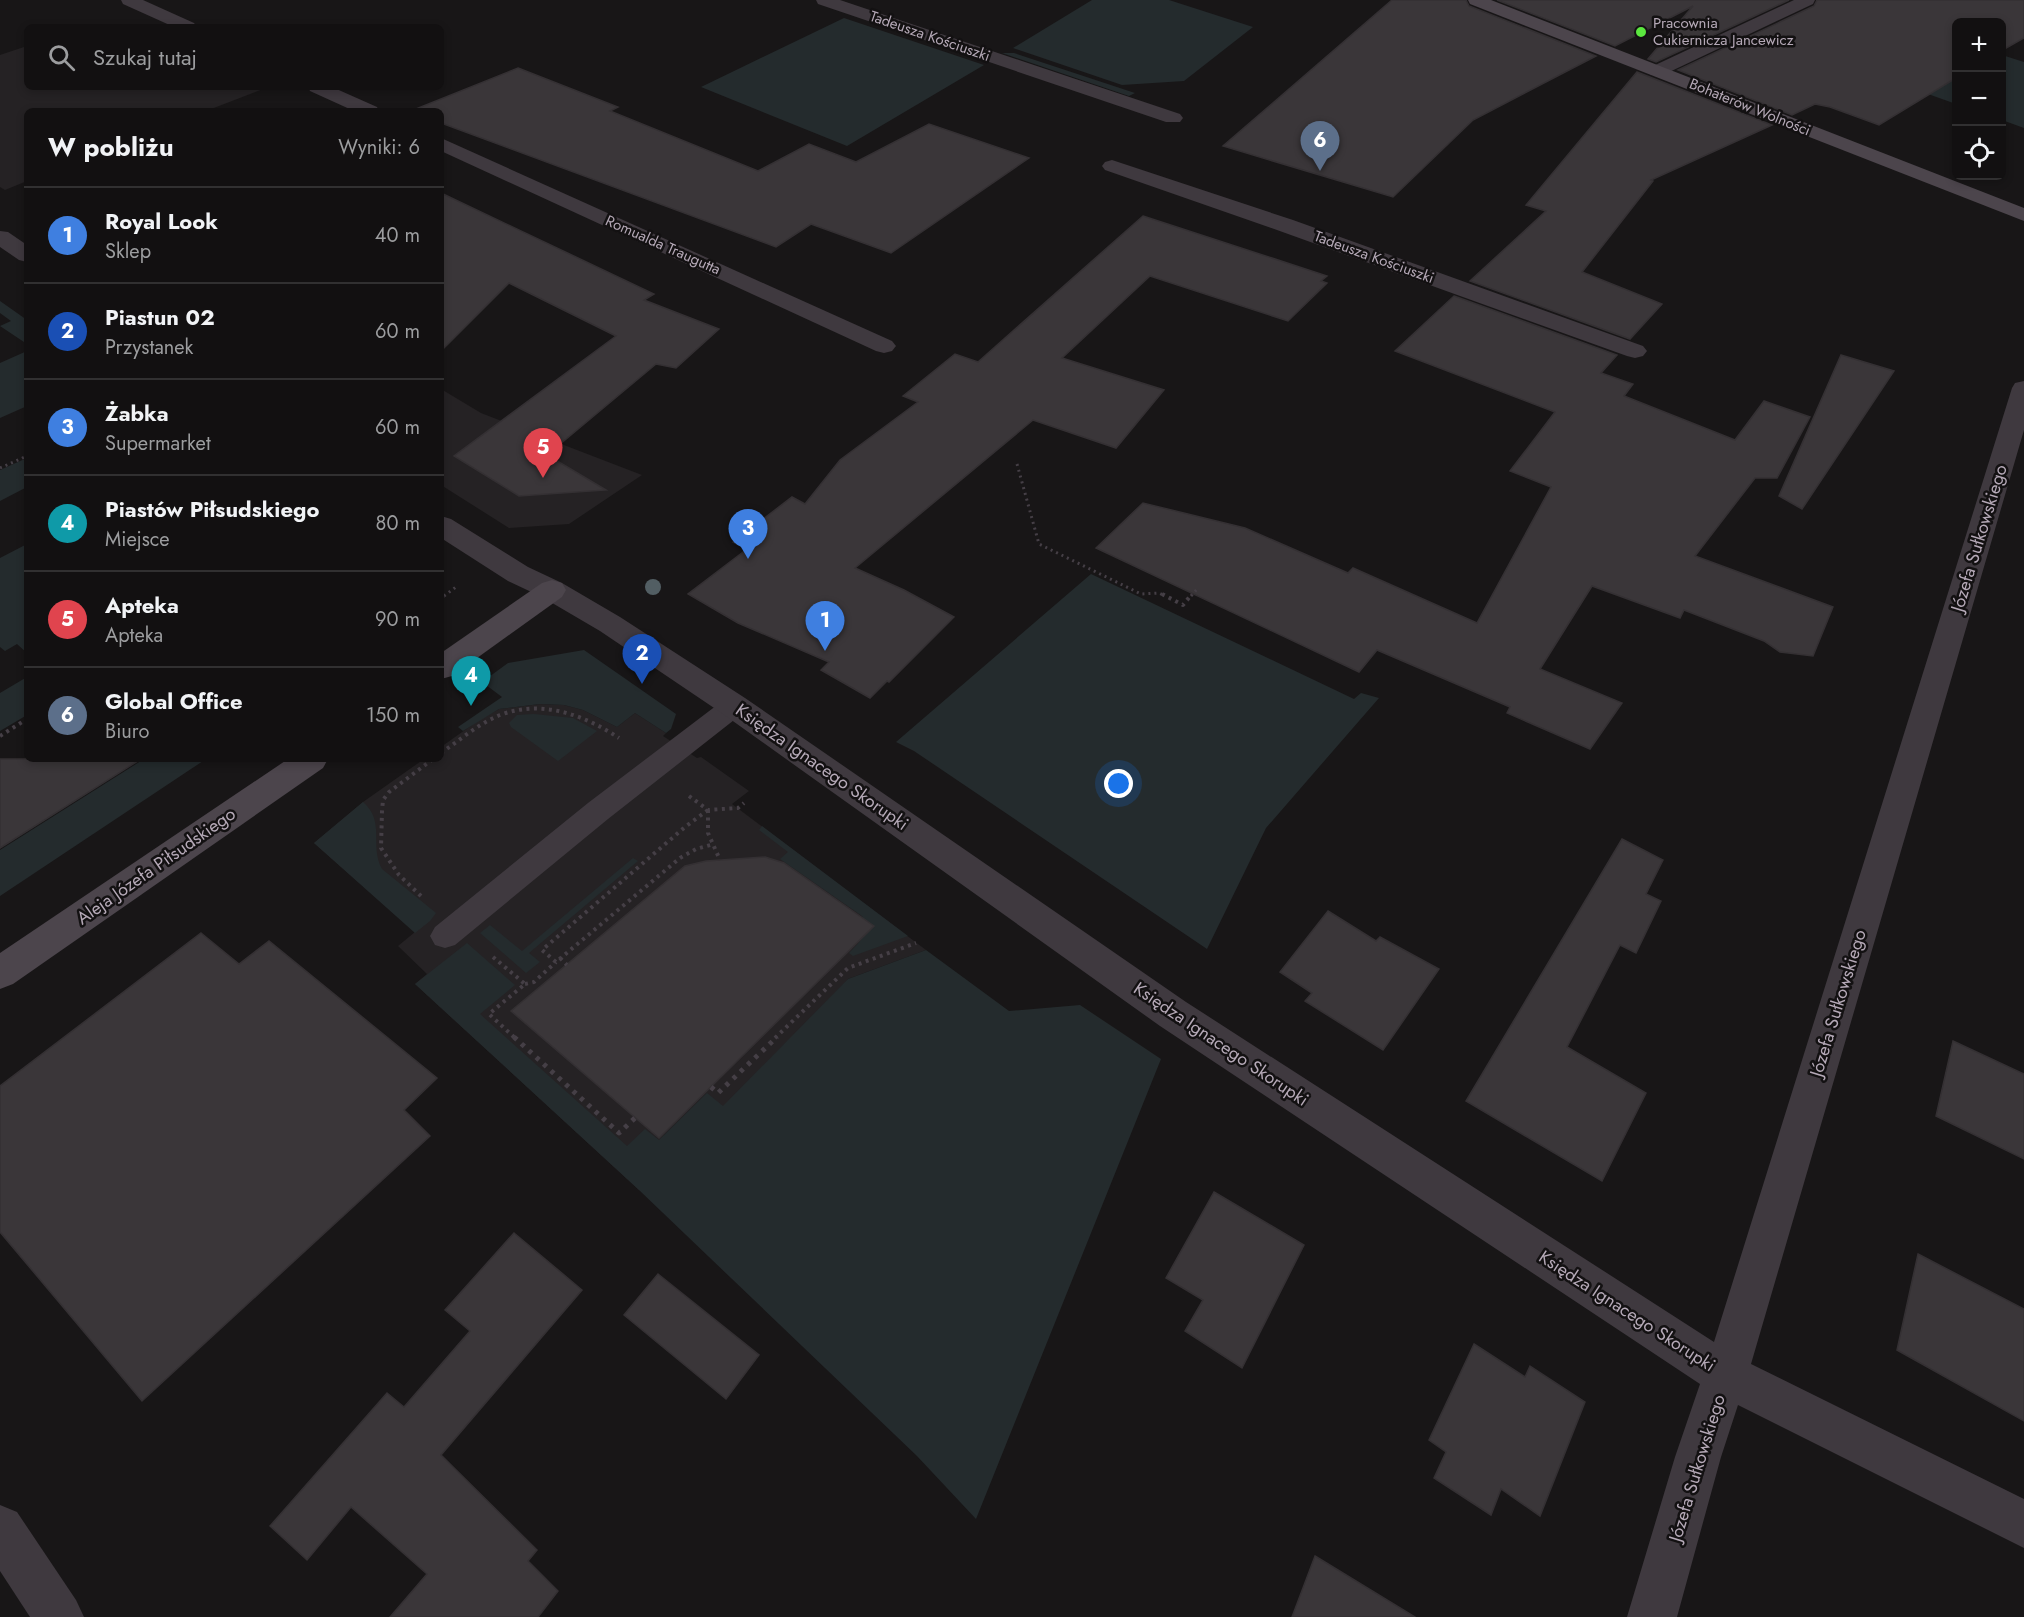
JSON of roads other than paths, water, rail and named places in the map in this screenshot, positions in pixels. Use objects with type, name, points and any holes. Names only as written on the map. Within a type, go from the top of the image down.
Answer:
[{"type":"street","points":[[129,0],[181,24]]},
{"type":"street","name":"Tadeusza Kościuszki","points":[[824,0],[1173,118]]},
{"type":"street","name":"Bohaterów Wolności","points":[[1476,0],[2024,215]]},
{"type":"street","points":[[1657,71],[1807,0]]},
{"type":"street","points":[[324,90],[363,108]]},
{"type":"street","name":"Romualda Traugutta","points":[[444,145],[884,346]]},
{"type":"street","name":"Tadeusza Kościuszki","points":[[1112,166],[1285,225],[1635,351]]},
{"type":"street","points":[[0,237],[24,253]]},
{"type":"street","name":"Józefa Sułkowskiego","points":[[1652,1617],[1698,1457],[1726,1375],[2024,388]]},
{"type":"street","name":"Księdza Ignacego Skorupki","points":[[444,527],[518,574],[552,590],[627,636],[734,706],[1173,1014],[1627,1313],[1726,1375],[2024,1524]]},
{"type":"street","points":[[444,666],[552,590]]},
{"type":"street","name":"Aleja Józefa Piłsudskiego","points":[[0,973],[308,762]]},
{"type":"street","points":[[0,1529],[59,1617]]},
{"type":"lane","points":[[451,931],[734,706]]},
{"type":"place","name":"Pracownia Cukiernicza Jancewicz","points":[[1641,32]]},
{"type":"place","name":"Global Office","points":[[1320,171]]},
{"type":"place","name":"Apteka","points":[[543,478]]},
{"type":"place","name":"Żabka","points":[[748,559]]},
{"type":"place","name":"Royal Look","points":[[825,651]]},
{"type":"place","name":"Piastun 02","points":[[642,684]]},
{"type":"place","name":"Piastów Piłsudskiego","points":[[471,706]]}]
